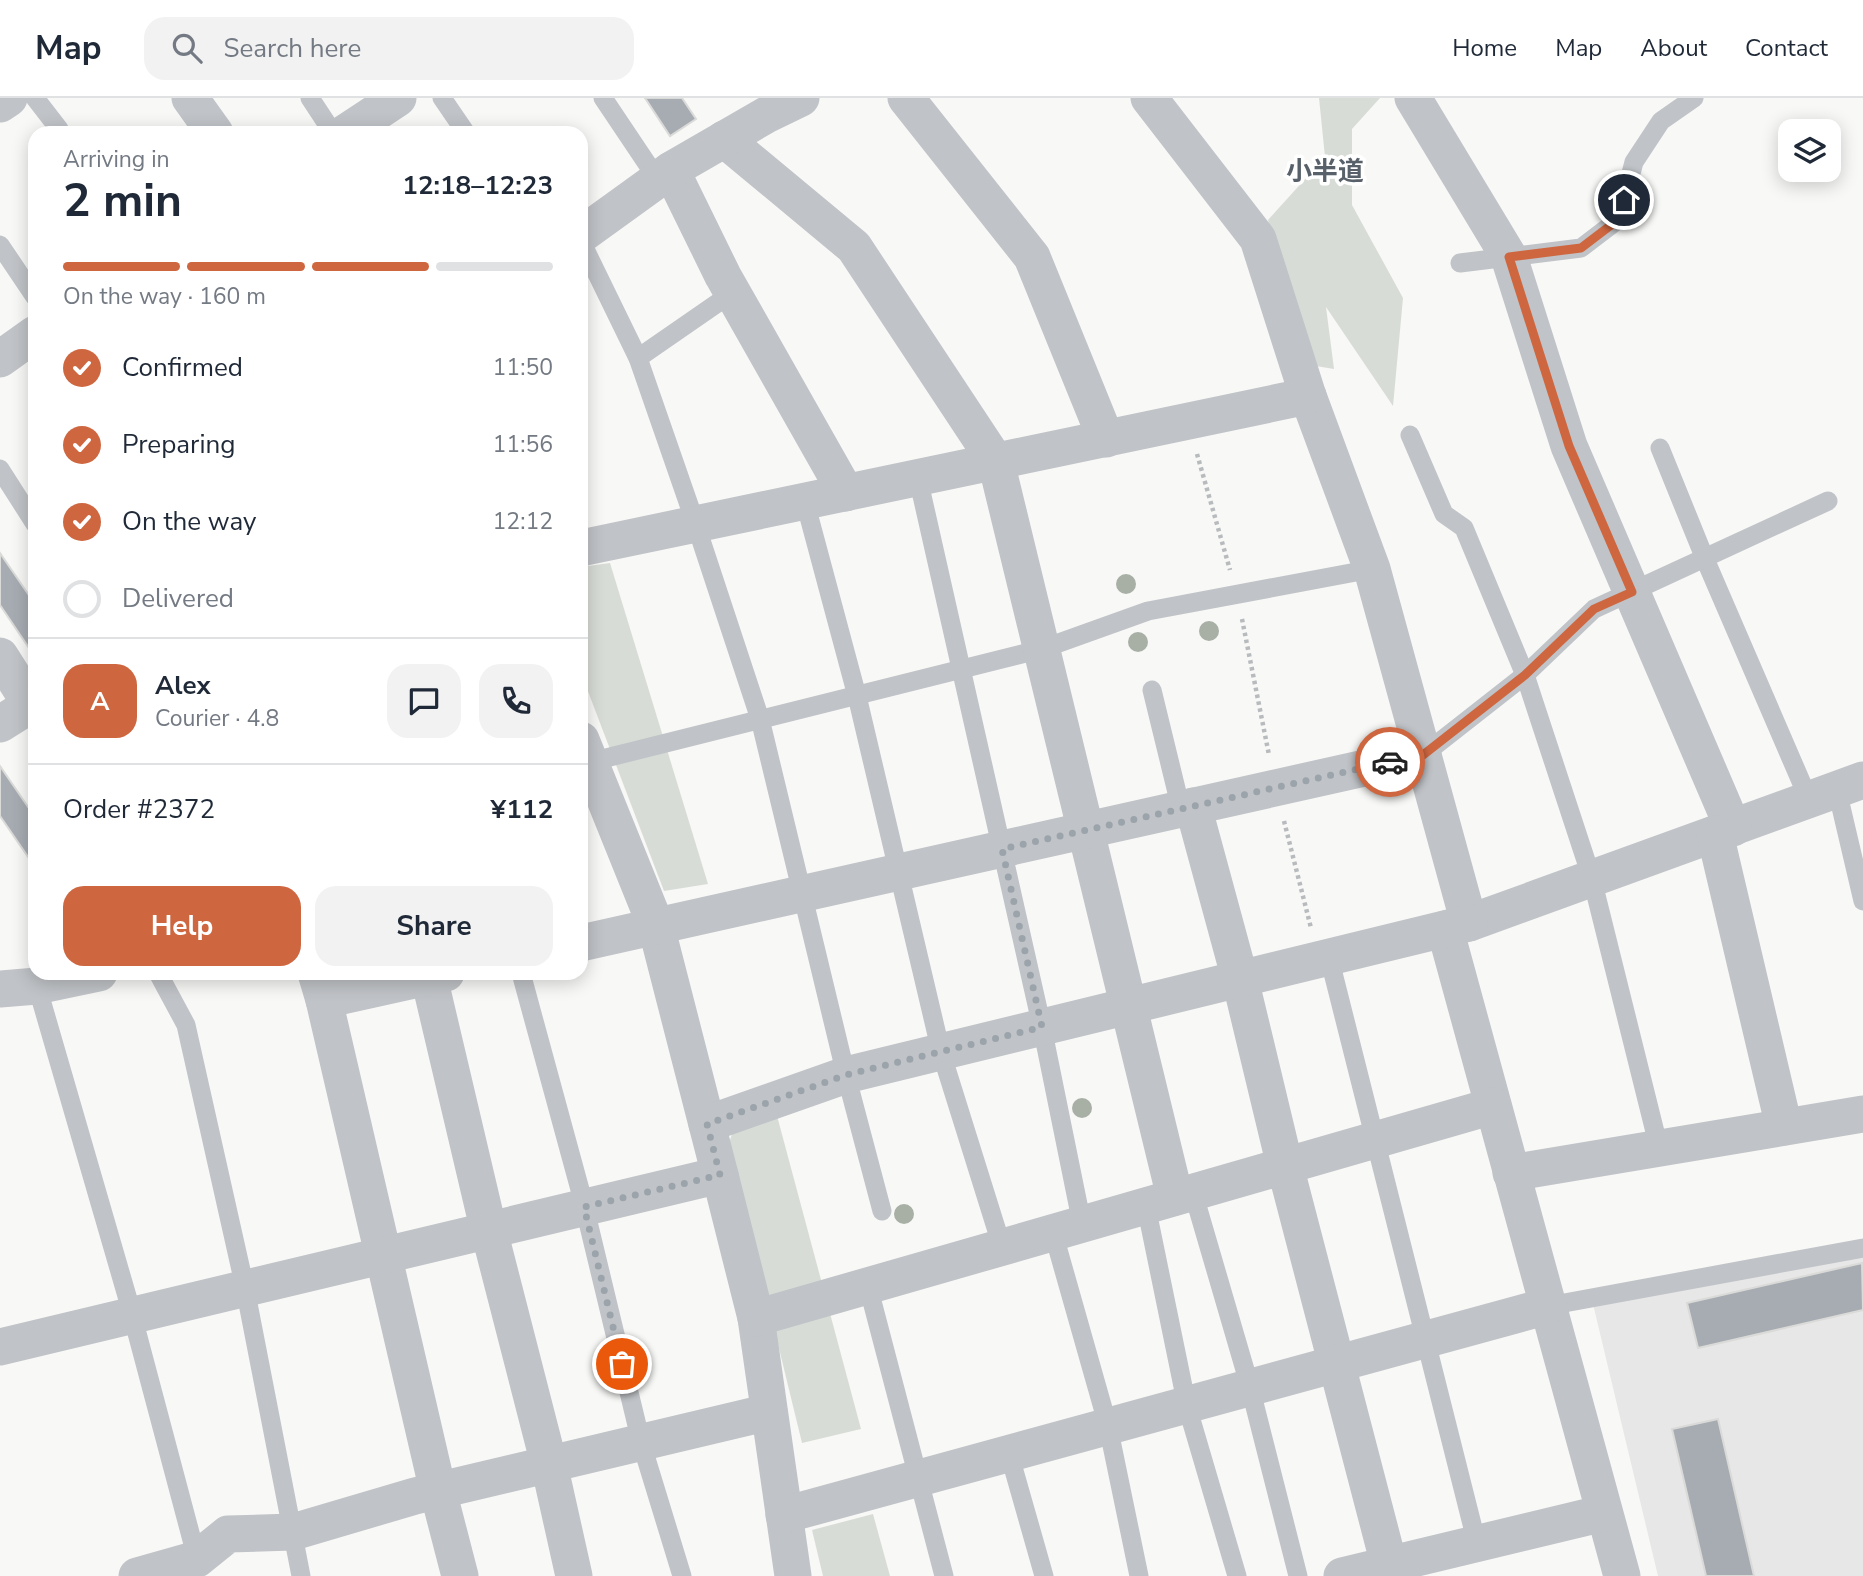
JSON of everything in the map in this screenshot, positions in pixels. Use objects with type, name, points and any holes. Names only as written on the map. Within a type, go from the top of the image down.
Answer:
[{"type":"street","points":[[0,104],[9,98]]},
{"type":"street","points":[[190,98],[210,126]]},
{"type":"street","points":[[356,126],[398,98]]},
{"type":"street","points":[[588,231],[664,175],[724,139],[763,106],[801,98]]},
{"type":"street","points":[[906,98],[1032,257],[1106,439]]},
{"type":"street","points":[[1149,98],[1258,239],[1308,396],[1372,569],[1423,755],[1493,1106],[1622,1576]]},
{"type":"street","points":[[1413,98],[1509,257],[1569,446],[1632,592],[1724,831],[1784,1127]]},
{"type":"street","points":[[724,139],[854,247],[996,462],[1129,1006],[1171,1199]]},
{"type":"street","points":[[664,175],[846,493]]},
{"type":"street","points":[[0,359],[28,339]]},
{"type":"street","points":[[588,547],[1308,396]]},
{"type":"street","points":[[0,656],[28,697]]},
{"type":"street","points":[[0,724],[28,709]]},
{"type":"street","points":[[588,941],[1423,755]]},
{"type":"street","points":[[588,756],[656,926],[756,1318],[793,1576]]},
{"type":"street","points":[[707,1124],[846,1075],[1457,926],[1836,790]]},
{"type":"street","points":[[1187,808],[1240,979],[1284,1166],[1390,1570]]},
{"type":"street","points":[[0,989],[66,980]]},
{"type":"street","points":[[381,980],[320,987],[460,1576]]},
{"type":"street","points":[[435,980],[489,1230],[549,1464],[573,1576]]},
{"type":"street","points":[[756,1318],[1493,1106]]},
{"type":"street","points":[[1511,1173],[1863,1114]]},
{"type":"street","points":[[0,1347],[720,1175]]},
{"type":"street","points":[[784,1514],[1548,1306]]},
{"type":"street","points":[[136,1576],[197,1559],[228,1534],[293,1532],[438,1491],[769,1412]]},
{"type":"street","points":[[1342,1576],[1390,1570],[1476,1544],[1604,1513]]},
{"type":"lane","points":[[35,98],[57,126]]},
{"type":"lane","points":[[310,98],[328,126]]},
{"type":"lane","points":[[442,98],[461,126]]},
{"type":"lane","points":[[603,98],[664,175]]},
{"type":"lane","points":[[1460,263],[1581,248],[1619,219],[1634,162],[1661,121],[1694,98]]},
{"type":"lane","points":[[0,245],[28,287]]},
{"type":"lane","points":[[588,255],[638,358],[760,719],[846,1075],[882,1211]]},
{"type":"lane","points":[[638,358],[732,293]]},
{"type":"lane","points":[[1410,435],[1444,514],[1464,528],[1525,675],[1592,879],[1659,1148]]},
{"type":"lane","points":[[1660,448],[1705,559],[1836,790],[1863,901]]},
{"type":"lane","points":[[0,469],[28,513]]},
{"type":"lane","points":[[918,478],[1042,1027],[1068,1228],[1139,1576]]},
{"type":"lane","points":[[1423,755],[1525,675],[1594,609],[1828,501]]},
{"type":"lane","points":[[805,502],[857,696],[941,1052],[1002,1247]]},
{"type":"lane","points":[[588,751],[760,719],[857,696],[1042,649],[1148,611],[1372,569]]},
{"type":"lane","points":[[1152,690],[1187,808]]},
{"type":"lane","points":[[1324,958],[1375,1140],[1476,1544]]},
{"type":"lane","points":[[162,980],[186,1025],[246,1288],[301,1576]]},
{"type":"lane","points":[[523,980],[584,1207],[641,1442],[682,1576]]},
{"type":"lane","points":[[37,986],[132,1315],[197,1559]]},
{"type":"lane","points":[[1171,1199],[1250,1387],[1298,1576]]},
{"type":"lane","points":[[1171,1199],[1187,1405],[1237,1576]]},
{"type":"lane","points":[[1548,1306],[1863,1248]]},
{"type":"lane","points":[[868,1286],[944,1576]]},
{"type":"lane","points":[[1009,1453],[1044,1576]]},
{"type":"path","points":[[1188,422],[1237,594],[1276,788],[1324,958]]},
{"type":"shaded area","points":[[1319,98],[1380,98],[1352,129],[1352,205],[1403,298],[1393,406],[1326,307],[1334,369],[1310,365],[1268,220],[1325,157]]},
{"type":"shaded area","points":[[610,563],[708,884],[664,891],[588,691],[588,566]]},
{"type":"shaded area","points":[[776,1112],[861,1429],[802,1443],[729,1143],[736,1122]]},
{"type":"shaded area","points":[[1863,1253],[1863,1576],[1658,1576],[1593,1304]]},
{"type":"shaded area","points":[[873,1514],[890,1576],[823,1576],[812,1530]]},
{"type":"building","points":[[645,98],[682,98],[696,119],[670,136]]},
{"type":"building","points":[[0,553],[28,594],[28,647],[0,605]]},
{"type":"building","points":[[0,766],[28,807],[28,857],[0,816]]},
{"type":"building","points":[[1862,1263],[1863,1310],[1698,1348],[1687,1303]]},
{"type":"building","points":[[1718,1419],[1754,1576],[1706,1576],[1672,1429]]},
{"type":"way so far","points":[[622,1364],[584,1207],[720,1175],[707,1124],[846,1075],[1042,1027],[1002,849],[1390,762]]},
{"type":"district","name":"小半道","points":[[1325,171]]},
{"type":"route","points":[[1390,762],[1423,755],[1525,675],[1594,609],[1632,592],[1569,446],[1509,257],[1581,248],[1619,219],[1624,200]]}]
